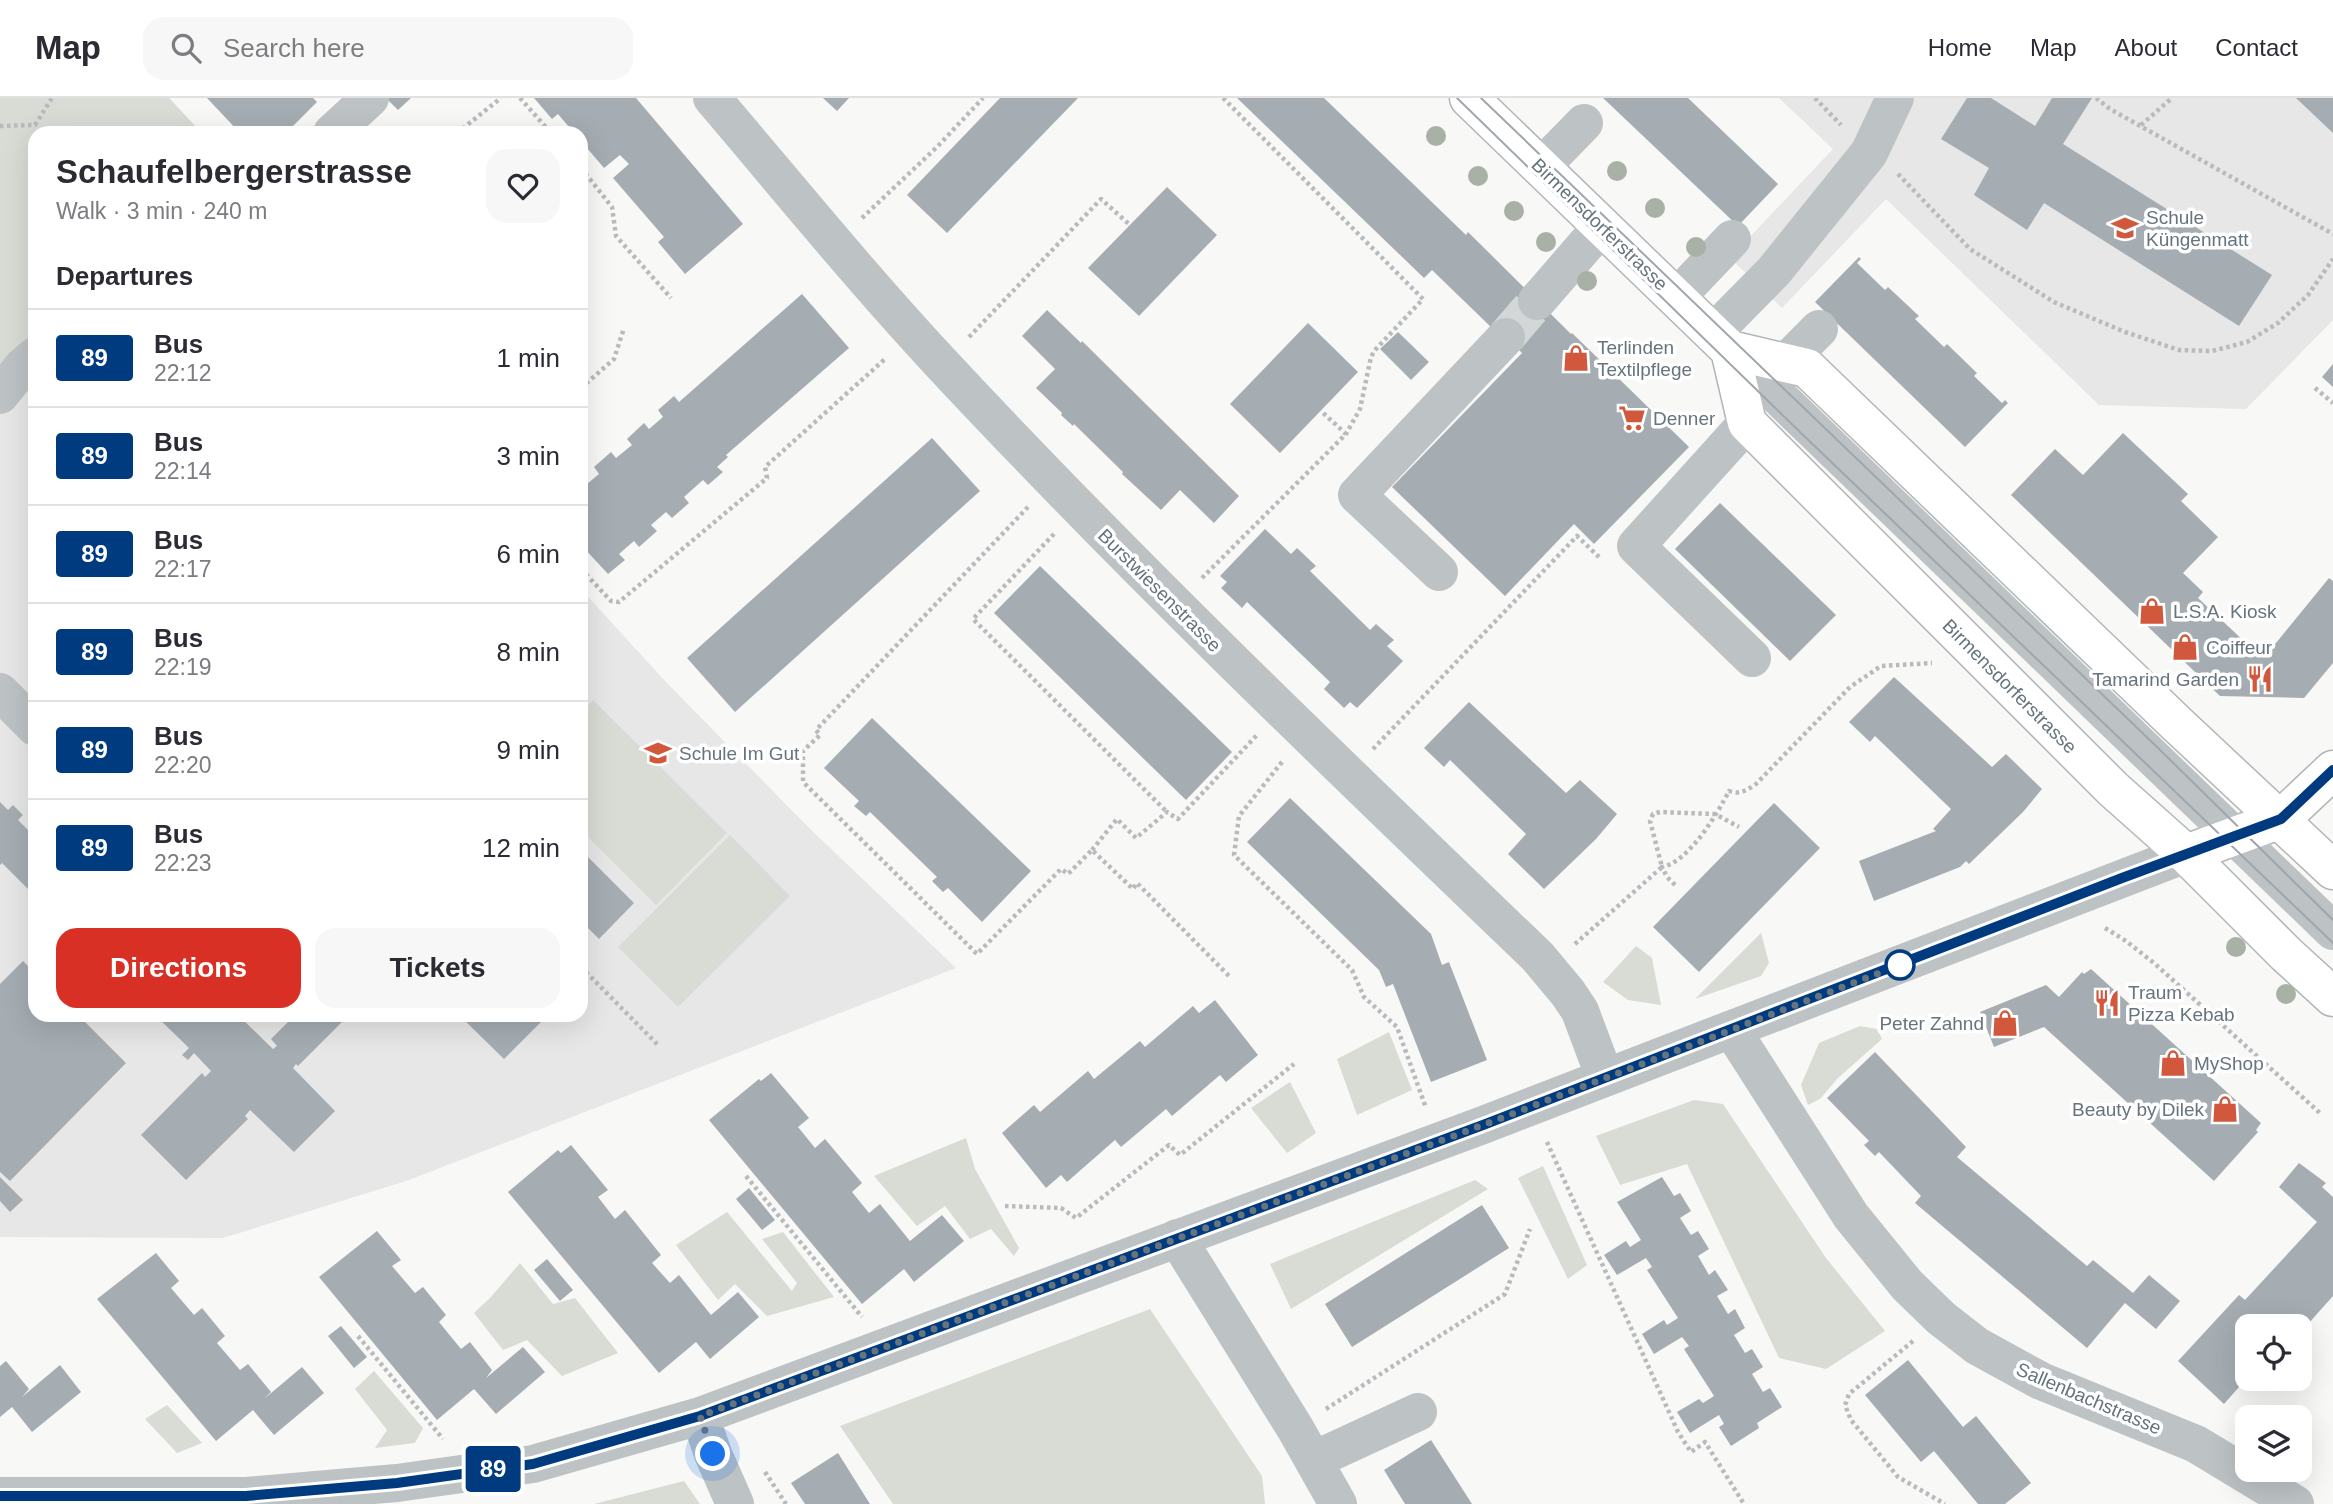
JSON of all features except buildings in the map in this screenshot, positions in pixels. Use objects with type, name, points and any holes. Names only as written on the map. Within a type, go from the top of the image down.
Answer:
[{"type":"main road","name":"Birmensdorferstrasse","points":[[1482,102],[1541,167],[1721,341],[1807,368],[2333,870]]},
{"type":"main road","points":[[1721,341],[1747,423]]},
{"type":"main road","name":"Birmensdorferstrasse","points":[[1747,423],[2113,789],[2186,854],[2333,997]]},
{"type":"main road","points":[[2186,854],[2281,819],[2333,770]]},
{"type":"street","points":[[340,126],[370,98]]},
{"type":"street","name":"Burstwiesenstrasse","points":[[712,98],[900,318],[1160,592],[1538,957],[1580,1011],[1605,1078]]},
{"type":"street","points":[[1721,341],[1869,153],[1895,98]]},
{"type":"street","points":[[1541,167],[1584,123]]},
{"type":"street","points":[[1537,301],[1602,226]]},
{"type":"street","points":[[1676,298],[1732,239]]},
{"type":"street","points":[[1786,363],[1819,329]]},
{"type":"street","points":[[1439,572],[1357,495],[1506,337]]},
{"type":"street","name":"Birmensdorferstrasse","points":[[1721,341],[2333,931]]},
{"type":"street","points":[[0,395],[28,362]]},
{"type":"street","points":[[1747,423],[1636,546],[1752,659]]},
{"type":"street","points":[[0,692],[28,720]]},
{"type":"street","points":[[0,1496],[155,1500],[246,1496],[397,1483],[533,1464],[700,1416],[1439,1141],[2186,854]]},
{"type":"street","name":"Sallenbachstrasse","points":[[1732,1030],[1851,1216],[1907,1285],[1941,1318],[1977,1346],[2041,1381],[2196,1444],[2295,1504]]},
{"type":"street","points":[[1177,1238],[1338,1504]]},
{"type":"street","points":[[1304,1444],[1418,1412]]},
{"type":"street","points":[[700,1416],[735,1504]]},
{"type":"path","points":[[0,126],[35,125],[52,98]]},
{"type":"path","points":[[466,126],[501,98]]},
{"type":"path","points":[[520,98],[545,126]]},
{"type":"path","points":[[861,219],[937,147],[983,98]]},
{"type":"path","points":[[1201,579],[1346,434],[1360,409],[1371,357],[1423,299],[1223,98]]},
{"type":"path","points":[[2096,98],[2333,234]]},
{"type":"path","points":[[2141,125],[2172,98]]},
{"type":"path","points":[[1869,153],[1890,166],[1970,249],[2054,302],[2125,332],[2179,350],[2212,351],[2247,342],[2278,323],[2308,295],[2333,260]]},
{"type":"path","points":[[588,177],[612,207],[616,236],[671,298]]},
{"type":"path","points":[[968,338],[1101,199],[1129,225]]},
{"type":"path","points":[[588,382],[614,359],[624,328]]},
{"type":"path","points":[[588,576],[611,601],[619,602],[767,478],[765,467],[886,358]]},
{"type":"path","points":[[2315,388],[2333,403]]},
{"type":"path","points":[[1321,411],[1346,434]]},
{"type":"path","points":[[1037,498],[816,730],[820,735],[803,751],[803,782],[977,954],[1061,869],[1068,874],[1092,850],[1117,818],[1136,838],[1167,812]]},
{"type":"path","points":[[1055,532],[973,619],[1167,812],[1178,819],[1259,733]]},
{"type":"path","points":[[1348,774],[1577,537],[1603,561]]},
{"type":"path","points":[[1574,945],[1662,867],[1672,865],[1708,829],[1729,791],[1744,792],[1756,784],[1850,687],[1881,666],[1940,662]]},
{"type":"path","points":[[1285,758],[1239,816],[1234,855],[1352,970],[1364,997],[1397,1027],[1439,1141]]},
{"type":"path","points":[[1675,885],[1662,867],[1650,821],[1653,814],[1715,814],[1739,827]]},
{"type":"path","points":[[1092,850],[1133,889],[1137,883],[1231,978]]},
{"type":"path","points":[[2105,928],[2154,963],[2321,1114]]},
{"type":"path","points":[[588,974],[659,1046]]},
{"type":"path","points":[[1005,1206],[1062,1208],[1076,1218],[1169,1145],[1180,1155],[1294,1063]]},
{"type":"path","points":[[1545,1138],[1678,1432],[1691,1452],[1705,1442],[1744,1504]]},
{"type":"path","points":[[746,1176],[863,1318]]},
{"type":"path","points":[[1304,1444],[1505,1294],[1530,1229]]},
{"type":"path","points":[[1941,1318],[1849,1394],[1844,1405],[1851,1420],[1898,1477],[1945,1504]]},
{"type":"path","points":[[358,1336],[451,1449],[475,1472]]},
{"type":"shaded area","points":[[0,98],[169,98],[195,126],[28,126],[28,346],[0,375]]},
{"type":"shaded area","name":"Schule Küngenmatt","points":[[1779,98],[2333,98],[2333,320],[2246,409],[2099,405],[1886,199],[1782,308],[1730,258],[1833,149]]},
{"type":"shaded area","name":"Schule Im Gut","points":[[28,378],[28,1022],[588,1022],[588,597],[664,680],[808,827],[956,968],[409,1180],[223,1238],[0,1237],[0,408]]},
{"type":"shaded area","points":[[593,700],[727,833],[656,905],[588,837],[588,705]]},
{"type":"shaded area","points":[[730,835],[790,896],[678,1007],[618,947]]},
{"type":"shaded area","points":[[1761,933],[1769,963],[1761,976],[1695,999]]},
{"type":"shaded area","points":[[1636,946],[1652,958],[1661,1005],[1628,1000],[1603,982]]},
{"type":"shaded area","points":[[1860,1026],[1877,1029],[1882,1039],[1838,1078],[1820,1099],[1808,1105],[1801,1085],[1819,1043]]},
{"type":"shaded area","points":[[1389,1032],[1412,1090],[1357,1115],[1337,1059]]},
{"type":"shaded area","points":[[1290,1082],[1316,1133],[1287,1153],[1251,1108]]},
{"type":"shaded area","points":[[1694,1100],[1723,1104],[1826,1258],[1885,1331],[1826,1369],[1779,1358],[1687,1164],[1620,1185],[1596,1136]]},
{"type":"shaded area","points":[[966,1138],[975,1169],[1019,1248],[1014,1256],[991,1229],[970,1239],[945,1206],[917,1226],[874,1176]]},
{"type":"shaded area","points":[[1543,1166],[1587,1265],[1568,1279],[1518,1178]]},
{"type":"shaded area","points":[[1475,1180],[1488,1189],[1291,1309],[1270,1264]]},
{"type":"shaded area","points":[[727,1212],[792,1291],[797,1283],[762,1239],[783,1232],[834,1297],[767,1316],[735,1284],[718,1300],[676,1245]]},
{"type":"shaded area","points":[[520,1263],[553,1304],[575,1298],[618,1353],[562,1376],[527,1340],[503,1350],[474,1313]]},
{"type":"shaded area","points":[[1150,1309],[1262,1476],[1265,1504],[893,1504],[840,1426]]},
{"type":"shaded area","points":[[374,1371],[423,1428],[415,1443],[375,1448],[387,1430],[355,1389]]},
{"type":"shaded area","points":[[167,1405],[202,1443],[177,1453],[145,1419]]},
{"type":"shaded area","points":[[684,1481],[700,1504],[594,1504]]},
{"type":"tunnel","points":[[1506,337],[1537,301]]},
{"type":"tram line","points":[[1457,98],[1800,432],[2333,943]]},
{"type":"tram line","points":[[1481,98],[2156,746],[2333,920]]},
{"type":"bus line","name":"89","points":[[0,1496],[246,1496],[397,1483],[533,1464],[700,1416],[1483,1125],[2281,819],[2333,770]]},
{"type":"place","name":"Schule Küngenmatt","points":[[2125,228]]},
{"type":"place","name":"Terlinden Textilpflege","points":[[1576,358]]},
{"type":"place","name":"Denner","points":[[1632,418]]},
{"type":"place","name":"L.S.A. Kiosk","points":[[2152,611]]},
{"type":"place","name":"Coiffeur","points":[[2185,647]]},
{"type":"place","name":"Tamarind Garden","points":[[2260,679]]},
{"type":"place","name":"Schule Im Gut","points":[[658,753]]},
{"type":"place","name":"Traum Pizza Kebab","points":[[2107,1003]]},
{"type":"place","name":"Peter Zahnd","points":[[2005,1023]]},
{"type":"place","name":"MyShop","points":[[2173,1063]]},
{"type":"place","name":"Beauty by Dilek","points":[[2225,1109]]},
{"type":"route","points":[[713,1454],[700,1416],[1483,1125],[1900,965]]}]
